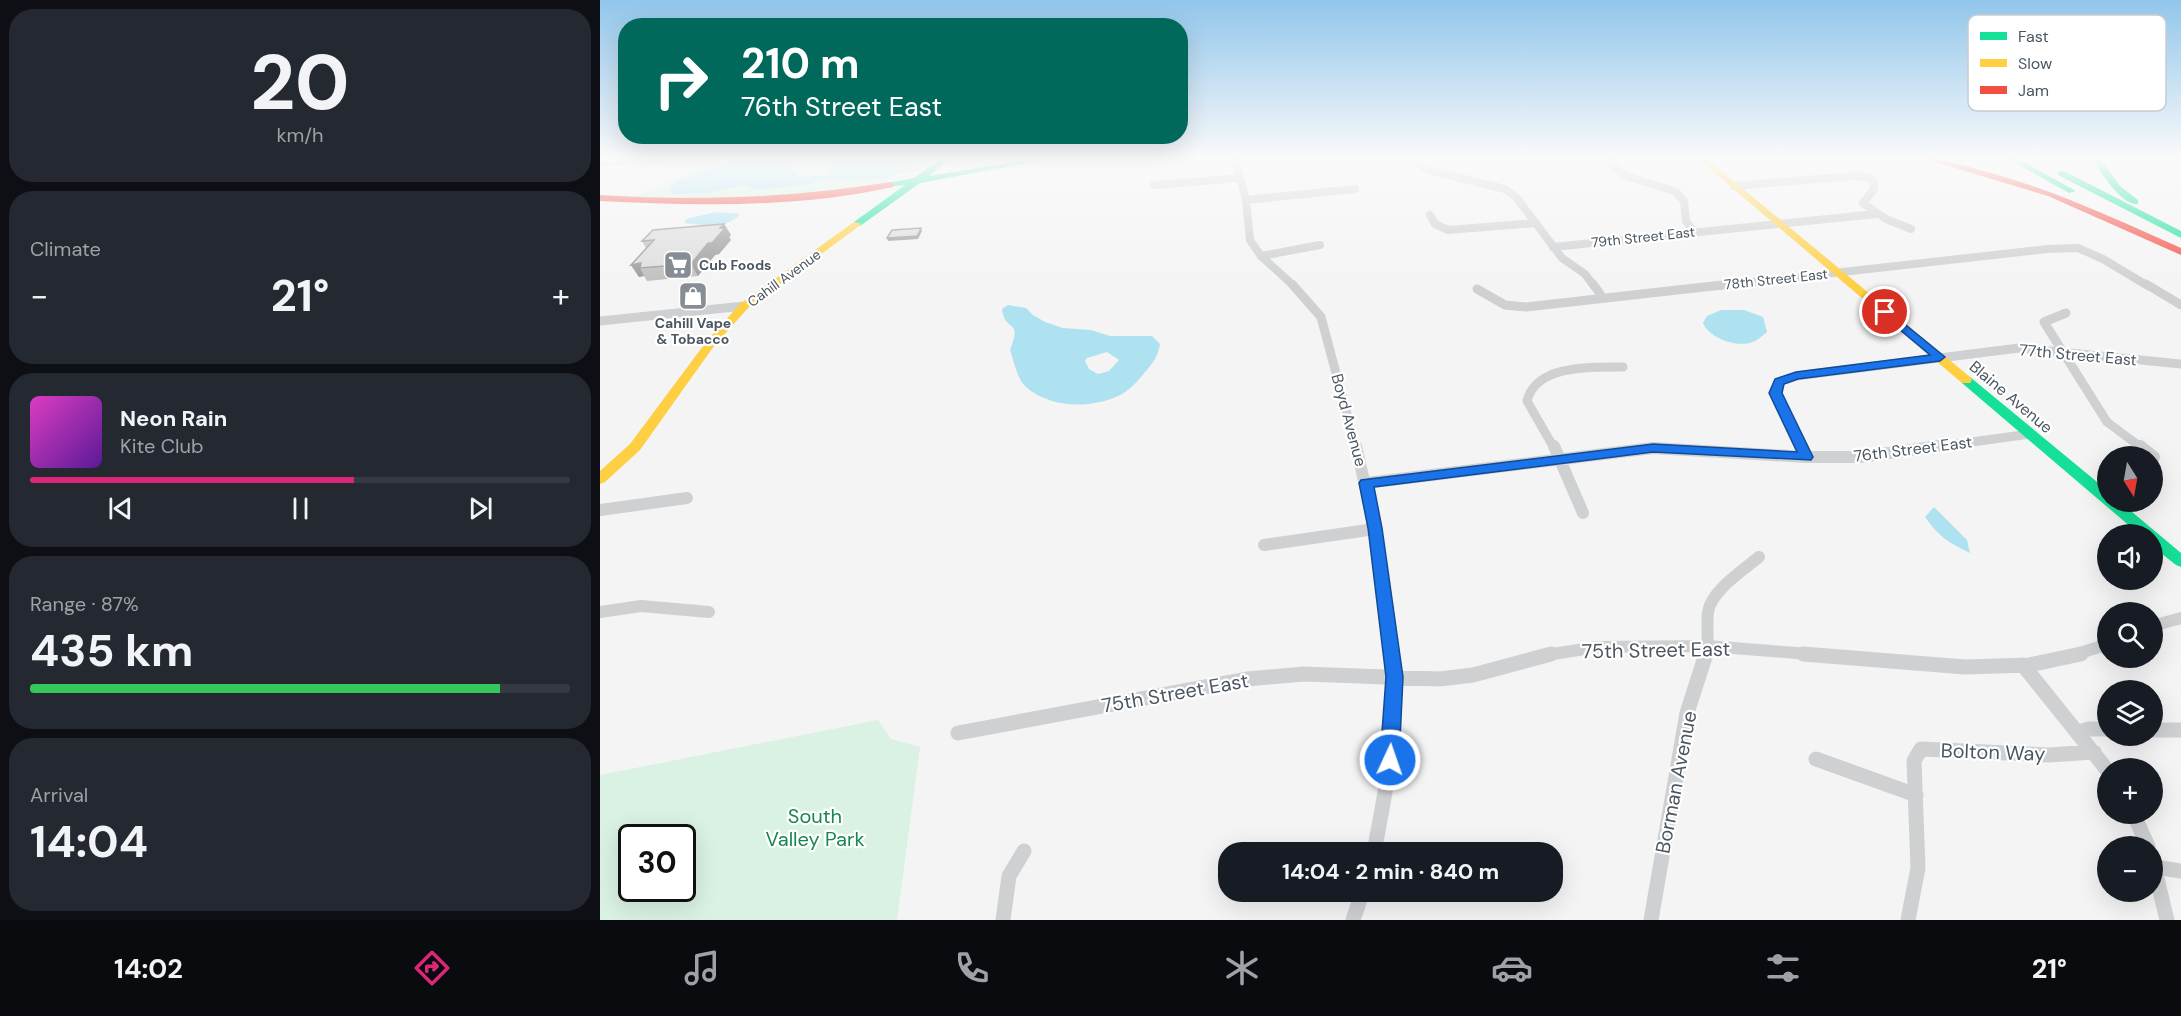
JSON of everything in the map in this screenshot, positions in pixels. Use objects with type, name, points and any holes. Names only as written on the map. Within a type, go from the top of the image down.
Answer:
[{"type":"main road","points":[[639,201],[735,204],[774,201]]},
{"type":"main road","name":"Cahill Avenue","points":[[600,479],[635,447],[710,345],[744,306],[891,201]]},
{"type":"main road","name":"Blaine Avenue","points":[[1752,201],[2097,490]]},
{"type":"main road","points":[[2068,201],[2181,251]]},
{"type":"main road","points":[[2089,201],[2181,251]]},
{"type":"main road","points":[[2114,201],[2181,236]]},
{"type":"main road","points":[[2134,201],[2181,230]]},
{"type":"main road","name":"Blaine Avenue","points":[[2123,512],[2138,524]]},
{"type":"main road","name":"Blaine Avenue","points":[[2163,545],[2181,561]]},
{"type":"street","name":"Boyd Avenue","points":[[1246,201],[1250,240],[1261,256],[1302,293],[1321,317],[1366,483],[1375,528],[1395,677],[1388,781],[1376,842]]},
{"type":"street","points":[[1519,201],[1562,258],[1585,274],[1603,298]]},
{"type":"street","points":[[1684,201],[1686,221],[1694,232]]},
{"type":"street","points":[[1865,201],[1863,203],[1876,214],[1911,229]]},
{"type":"street","name":"79th Street East","points":[[1553,247],[1876,214]]},
{"type":"street","points":[[1430,215],[1436,224],[1448,230],[1536,223]]},
{"type":"street","points":[[1261,256],[1320,245]]},
{"type":"street","name":"78th Street East","points":[[1478,289],[1505,304],[1526,307],[2047,249],[2078,249],[2103,259],[2181,305]]},
{"type":"street","points":[[600,321],[744,306]]},
{"type":"street","points":[[2066,313],[2044,322],[2060,351],[2107,422],[2139,446]]},
{"type":"street","name":"77th Street East","points":[[1806,457],[1775,393],[1779,382],[1796,376],[2019,348],[2181,364]]},
{"type":"street","points":[[1583,513],[1561,459],[1527,401],[1530,389],[1540,380],[1561,373],[1602,367],[1623,367]]},
{"type":"street","name":"76th Street East","points":[[1366,483],[1653,448],[1806,457],[1860,457],[2030,434]]},
{"type":"street","points":[[600,510],[687,498]]},
{"type":"street","points":[[1264,545],[1375,528]]},
{"type":"street","name":"Borman Avenue","points":[[1651,920],[1687,713],[1708,646],[1708,610],[1723,586],[1759,557]]},
{"type":"street","points":[[600,612],[623,605],[668,606],[709,612]]},
{"type":"street","points":[[2163,623],[2181,618]]},
{"type":"street","name":"75th Street East","points":[[958,733],[1247,679],[1304,674],[1440,679],[1473,675],[1554,653],[1598,647],[1708,646],[1965,667],[2023,665],[2084,653],[2097,648]]},
{"type":"street","points":[[2023,665],[2098,758]]},
{"type":"street","points":[[2079,732],[2097,729]]},
{"type":"street","points":[[2163,730],[2181,730]]},
{"type":"street","name":"Bolton Way","points":[[1908,920],[1918,868],[1914,761],[1922,749],[2049,755],[2094,752]]},
{"type":"street","points":[[1816,759],[1916,795]]},
{"type":"street","points":[[1002,920],[1009,876],[1024,851]]},
{"type":"street","points":[[2163,866],[2181,871]]},
{"type":"street","points":[[2163,900],[2168,920]]},
{"type":"street","points":[[1353,920],[1359,902]]},
{"type":"green space","name":"South Valley Park","points":[[878,720],[891,739],[920,747],[897,920],[600,920],[600,775]]},
{"type":"water","points":[[716,212],[740,214],[736,219],[723,224],[685,223],[686,219]]},
{"type":"water","points":[[1008,305],[1026,308],[1045,322],[1063,328],[1091,330],[1110,336],[1152,336],[1160,344],[1155,359],[1148,369],[1133,386],[1122,394],[1095,403],[1058,403],[1036,394],[1020,379],[1010,350],[1014,340],[1014,329],[1006,321],[1002,309]],"holes":[[[1107,352],[1119,360],[1109,371],[1098,374],[1089,369],[1085,361],[1087,358]]]},
{"type":"water","points":[[1721,310],[1744,310],[1763,317],[1767,332],[1756,340],[1741,344],[1718,338],[1703,323],[1707,316]]},
{"type":"water","points":[[1934,507],[1967,540],[1970,553],[1944,538],[1934,529],[1925,517]]},
{"type":"building","points":[[724,224],[720,228],[725,228],[712,243],[708,243],[691,264],[640,268],[641,263],[631,265],[654,240],[642,241],[653,230]]},
{"type":"building","points":[[921,228],[917,236],[887,238],[892,230]]},
{"type":"traffic: fast","points":[[857,224],[889,201]]},
{"type":"traffic: fast","points":[[2115,201],[2181,235]]},
{"type":"traffic: fast","points":[[1966,380],[2097,490]]},
{"type":"traffic: fast","points":[[2123,512],[2137,524]]},
{"type":"traffic: fast","points":[[2163,546],[2181,561]]},
{"type":"traffic: slow","points":[[1752,201],[1966,380]]},
{"type":"traffic: slow","points":[[600,479],[635,447],[710,344],[744,306],[857,224]]},
{"type":"traffic: jam","points":[[673,201],[747,201]]},
{"type":"traffic: jam","points":[[2067,201],[2181,252]]},
{"type":"place","name":"Cub Foods","points":[[678,265]]},
{"type":"place","name":"Cahill Vape & Tobacco","points":[[693,296]]},
{"type":"route","points":[[1390,760],[1395,677],[1375,528],[1366,483],[1653,448],[1806,457],[1775,393],[1779,382],[1796,376],[1940,357],[1885,312]]}]
